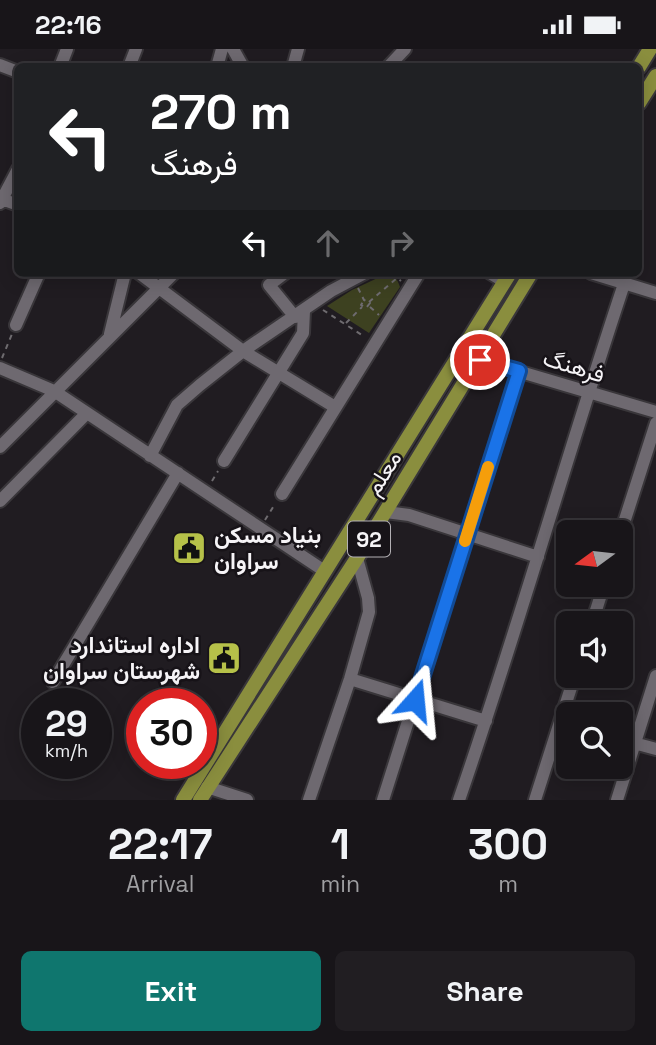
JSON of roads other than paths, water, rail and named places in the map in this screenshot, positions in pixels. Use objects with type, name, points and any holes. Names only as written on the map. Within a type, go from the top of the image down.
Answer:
[{"type":"main road","points":[[642,98],[656,76]]},
{"type":"main road","name":"معلم","points":[[183,800],[323,570],[507,277]]},
{"type":"main road","name":"معلم","points":[[204,794],[386,512],[529,277]]},
{"type":"main road","points":[[463,349],[480,360]]},
{"type":"street","points":[[1,201],[14,177]]},
{"type":"street","points":[[16,325],[37,277]]},
{"type":"street","points":[[110,337],[124,277]]},
{"type":"street","points":[[144,277],[243,351],[335,407]]},
{"type":"street","points":[[0,447],[170,277]]},
{"type":"street","points":[[280,277],[269,285],[304,311]]},
{"type":"street","points":[[150,456],[177,405],[243,351],[356,277]]},
{"type":"street","points":[[282,494],[416,277]]},
{"type":"street","points":[[603,277],[656,293]]},
{"type":"street","points":[[459,800],[624,284]]},
{"type":"street","points":[[224,461],[303,333],[304,311]]},
{"type":"street","name":"فرهنگ","points":[[480,360],[656,412]]},
{"type":"street","points":[[0,368],[54,391],[323,570]]},
{"type":"street","points":[[383,800],[519,371]]},
{"type":"street","points":[[0,501],[87,413]]},
{"type":"street","points":[[625,520],[656,423]]},
{"type":"street","points":[[53,682],[178,473]]},
{"type":"street","points":[[386,512],[409,515],[538,557]]},
{"type":"street","points":[[309,800],[350,679],[369,612],[357,558]]},
{"type":"street","points":[[617,800],[656,676]]},
{"type":"street","points":[[350,679],[486,721]]},
{"type":"street","points":[[535,800],[571,688]]},
{"type":"street","points":[[634,743],[656,749]]},
{"type":"street","points":[[204,794],[247,800]]},
{"type":"place","name":"بنیاد مسکن سراوان","points":[[189,548]]},
{"type":"place","name":"اداره استاندارد شهرستان سراوان","points":[[224,658]]}]
